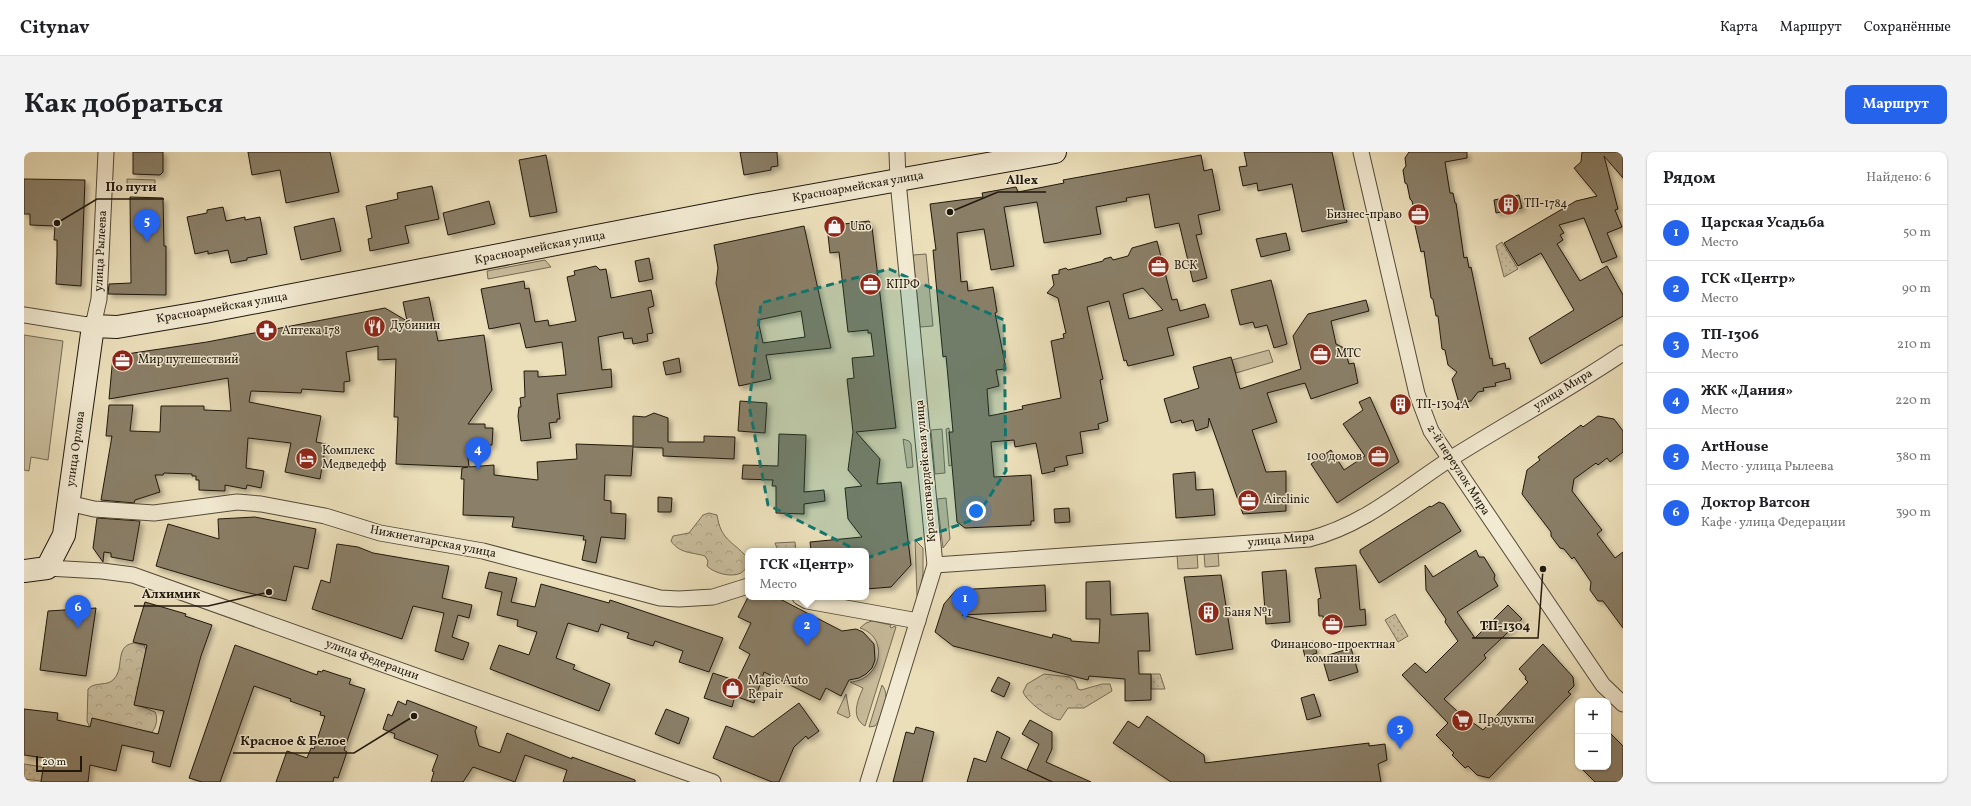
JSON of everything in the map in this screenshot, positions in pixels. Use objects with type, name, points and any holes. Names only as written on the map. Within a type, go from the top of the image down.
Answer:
[{"type":"main road","name":"Красноармейская улица","points":[[93,326],[117,327],[192,314],[747,207],[1055,152]]},
{"type":"main road","name":"улица Орлова","points":[[47,568],[64,536],[93,326]]},
{"type":"main road","name":"улица Федерации","points":[[24,571],[47,568]]},
{"type":"street","name":"улица Рылеева","points":[[93,326],[99,299],[106,152]]},
{"type":"street","name":"Красногвардейская улица","points":[[868,782],[935,565],[898,180],[897,152]]},
{"type":"street","name":"2-й переулок Мира","points":[[1361,152],[1417,394],[1431,431],[1603,685],[1621,699]]},
{"type":"street","name":"Красноармейская улица","points":[[24,315],[93,326]]},
{"type":"street","name":"улица Мира","points":[[935,565],[1084,553],[1309,539],[1326,535],[1361,520],[1450,459],[1623,353]]},
{"type":"street","name":"Нижнетатарская улица","points":[[68,503],[94,508],[154,513],[237,502],[261,504],[325,516],[380,533],[483,552],[660,598],[679,600],[713,597],[745,587]]},
{"type":"street","name":"улица Федерации","points":[[47,568],[102,571],[133,575],[713,782]]},
{"type":"street","points":[[807,600],[918,622]]},
{"type":"highlighted area","points":[[889,269],[1004,320],[1006,471],[975,519],[870,557],[768,505],[749,405],[761,303]]},
{"type":"green space","points":[[127,179],[155,180],[155,189],[127,189]]},
{"type":"green space","points":[[1502,242],[1518,269],[1504,277],[1496,246]]},
{"type":"green space","points":[[926,254],[933,326],[920,327],[913,255]]},
{"type":"green space","points":[[545,260],[551,267],[488,279],[487,271]]},
{"type":"green space","points":[[24,335],[63,341],[48,460],[31,457],[29,471],[24,470]]},
{"type":"green space","points":[[1269,350],[1273,362],[1236,373],[1232,360]]},
{"type":"green space","points":[[949,428],[952,465],[949,466],[946,429]]},
{"type":"green space","points":[[942,429],[945,473],[935,474],[931,430]]},
{"type":"green space","points":[[903,439],[909,441],[911,444],[913,467],[907,468]]},
{"type":"green space","points":[[946,498],[950,539],[943,548],[937,499]]},
{"type":"green space","points":[[709,513],[717,515],[724,535],[745,555],[744,571],[737,574],[728,575],[714,571],[707,566],[708,561],[705,556],[686,552],[678,548],[671,541],[673,536],[689,533],[703,515]]},
{"type":"green space","points":[[915,540],[923,548],[923,574],[919,596],[917,596]]},
{"type":"green space","points":[[795,542],[796,548],[777,548],[775,543]]},
{"type":"green space","points":[[1218,552],[1219,566],[1205,567],[1204,553]]},
{"type":"green space","points":[[1197,553],[1198,568],[1178,569],[1177,555]]},
{"type":"green space","points":[[1395,614],[1408,636],[1398,642],[1385,620]]},
{"type":"green space","points":[[872,621],[891,625],[890,627],[892,628],[894,626],[896,627],[865,726],[860,722],[856,713],[857,703],[863,688],[850,682],[860,680],[869,675],[875,667],[878,658],[876,641],[870,633],[860,628],[866,623]]},
{"type":"green space","points":[[134,643],[144,645],[146,650],[136,698],[138,705],[155,712],[157,720],[154,729],[145,737],[134,737],[90,728],[87,721],[88,689],[94,685],[108,683],[114,679],[119,669],[124,648]]},
{"type":"green space","points":[[1044,674],[1070,677],[1075,681],[1078,689],[1081,690],[1102,684],[1110,684],[1112,691],[1084,708],[1068,708],[1060,720],[1056,719],[1039,709],[1025,696],[1023,692],[1027,684]]},
{"type":"green space","points":[[1151,674],[1160,674],[1165,689],[1151,689]]},
{"type":"green space","points":[[882,685],[886,694],[883,708],[878,722],[875,726],[869,727]]},
{"type":"green space","points":[[846,694],[850,716],[848,718],[837,713]]},
{"type":"green space","points":[[24,764],[43,767],[41,781],[24,779]]},
{"type":"building","points":[[133,152],[163,152],[163,172],[160,175],[133,174]]},
{"type":"building","points":[[248,152],[330,152],[339,192],[286,203],[280,170],[252,175]]},
{"type":"building","points":[[740,152],[777,152],[778,166],[771,167],[771,170],[744,175]]},
{"type":"building","points":[[1244,152],[1332,152],[1347,222],[1302,232],[1292,184],[1258,191],[1257,183],[1243,186],[1239,167],[1247,166]]},
{"type":"building","points":[[1409,152],[1467,152],[1467,158],[1445,162],[1450,193],[1453,193],[1456,203],[1464,258],[1467,257],[1469,268],[1471,267],[1490,359],[1492,358],[1493,366],[1505,363],[1506,369],[1509,368],[1511,379],[1495,383],[1496,386],[1483,388],[1484,391],[1478,392],[1471,401],[1459,403],[1452,379],[1457,372],[1448,365],[1445,350],[1442,349],[1438,316],[1436,316],[1433,299],[1431,298],[1424,251],[1421,252],[1414,221],[1416,219],[1412,201],[1410,199],[1407,184],[1405,183],[1403,170],[1406,166],[1405,158]]},
{"type":"building","points":[[1582,152],[1623,152],[1623,178],[1604,156],[1618,209],[1615,210],[1622,227],[1607,233],[1617,257],[1602,263],[1584,218],[1559,225],[1564,233],[1560,235],[1563,240],[1557,244],[1580,281],[1607,266],[1623,295],[1623,316],[1541,364],[1529,338],[1574,310],[1541,253],[1518,266],[1504,243],[1576,201],[1597,196],[1574,168],[1581,162]]},
{"type":"building","points":[[546,155],[557,212],[530,217],[519,160]]},
{"type":"building","points":[[1201,155],[1204,171],[1212,169],[1220,210],[1198,215],[1202,234],[1196,235],[1207,278],[1193,282],[1179,223],[1155,228],[1149,194],[1126,198],[1127,201],[1096,207],[1101,234],[1044,243],[1037,202],[1004,207],[1014,266],[991,270],[984,229],[957,233],[961,282],[967,281],[968,291],[993,287],[997,312],[995,313],[1006,369],[996,370],[999,386],[987,389],[989,416],[1023,409],[1022,406],[1061,398],[1051,341],[1064,338],[1063,334],[1066,333],[1058,298],[1047,293],[1054,285],[1052,275],[1059,274],[1059,270],[1066,268],[1068,270],[1103,261],[1104,259],[1111,257],[1113,260],[1128,256],[1132,248],[1157,241],[1172,300],[1177,299],[1180,311],[1205,304],[1209,317],[1167,328],[1174,355],[1128,366],[1126,360],[1124,361],[1109,301],[1087,307],[1103,379],[1100,380],[1108,421],[1098,424],[1099,429],[1080,432],[1083,453],[1066,456],[1068,465],[1054,468],[1055,471],[1042,474],[1036,443],[1015,447],[1014,440],[991,442],[994,477],[1031,475],[1034,521],[1031,521],[1031,525],[965,528],[957,522],[949,432],[953,432],[946,356],[943,357],[933,250],[936,250],[930,204],[983,197],[982,193],[1016,187],[1018,192],[1064,183],[1063,180]],"holes":[[[1143,288],[1163,310],[1129,319],[1123,294]]]},
{"type":"building","points":[[24,179],[85,180],[81,286],[56,284],[57,240],[54,240],[55,226],[30,225],[30,214],[24,214]]},
{"type":"building","points":[[432,186],[439,219],[405,226],[409,243],[370,251],[368,239],[372,238],[366,206],[398,199],[397,193]]},
{"type":"building","name":"ТП-1784","points":[[1519,195],[1522,208],[1496,213],[1494,200]]},
{"type":"building","points":[[130,197],[163,198],[164,246],[166,246],[166,295],[108,294],[109,284],[131,283]]},
{"type":"building","points":[[489,201],[495,224],[448,235],[443,213]]},
{"type":"building","points":[[223,207],[226,221],[245,217],[245,220],[260,217],[267,254],[231,263],[228,250],[208,254],[208,251],[195,254],[187,217],[207,213],[207,210]]},
{"type":"building","points":[[334,218],[341,251],[301,260],[294,227]]},
{"type":"building","points":[[869,221],[872,227],[896,428],[856,432],[880,459],[877,484],[901,482],[911,565],[891,587],[869,589],[869,548],[811,548],[810,542],[862,537],[848,519],[845,488],[862,486],[848,470],[853,432],[847,379],[854,378],[852,358],[874,356],[871,333],[868,333],[868,330],[848,332],[839,252],[830,253],[827,226]]},
{"type":"building","points":[[804,226],[831,348],[766,355],[771,379],[739,386],[716,283],[718,268],[714,245]],"holes":[[[801,311],[805,337],[763,343],[758,320]]]},
{"type":"building","points":[[1286,233],[1290,250],[1261,257],[1256,239]]},
{"type":"building","points":[[649,258],[653,279],[639,282],[635,261]]},
{"type":"building","points":[[596,266],[600,270],[606,269],[611,298],[651,290],[654,306],[648,308],[653,333],[647,334],[648,341],[633,344],[632,338],[624,339],[623,332],[598,337],[602,370],[611,369],[612,387],[557,394],[560,419],[557,419],[557,422],[549,423],[551,438],[521,441],[518,416],[519,407],[521,407],[520,398],[525,397],[524,371],[538,371],[538,377],[566,375],[562,342],[526,348],[520,323],[489,329],[481,289],[524,281],[525,289],[529,288],[535,322],[548,320],[549,326],[576,321],[567,277],[575,275],[574,271]]},
{"type":"building","points":[[1271,280],[1287,344],[1274,348],[1267,325],[1255,328],[1253,322],[1240,325],[1231,290]]},
{"type":"building","points":[[429,297],[438,341],[484,335],[492,390],[468,424],[485,424],[485,428],[493,428],[492,445],[467,448],[469,467],[494,465],[494,475],[538,480],[537,462],[577,459],[576,444],[633,446],[633,416],[645,417],[654,413],[668,418],[668,442],[704,442],[704,436],[735,437],[734,459],[663,456],[663,448],[633,447],[631,476],[605,475],[604,500],[611,501],[611,513],[626,514],[625,539],[601,537],[596,563],[582,560],[586,540],[583,540],[584,536],[512,527],[514,517],[463,515],[464,479],[461,479],[462,468],[468,467],[396,464],[398,417],[394,417],[396,359],[378,360],[378,346],[346,352],[350,381],[344,382],[344,392],[302,389],[301,393],[251,391],[249,402],[321,416],[316,442],[326,444],[320,479],[285,472],[291,443],[248,438],[246,468],[264,471],[261,488],[247,485],[246,489],[225,485],[225,491],[199,490],[199,480],[196,480],[196,476],[192,476],[192,474],[164,473],[163,475],[155,475],[160,492],[135,500],[134,503],[101,500],[112,436],[106,436],[109,405],[133,405],[130,431],[160,432],[161,406],[204,406],[204,410],[231,411],[228,378],[109,399],[113,356],[207,342],[385,308],[407,321],[403,302]]},
{"type":"building","points":[[1366,300],[1369,311],[1331,321],[1336,344],[1344,348],[1349,364],[1354,363],[1358,383],[1311,399],[1305,383],[1267,393],[1277,422],[1252,430],[1266,472],[1286,471],[1286,511],[1243,514],[1209,418],[1208,427],[1196,431],[1193,420],[1182,423],[1181,420],[1171,423],[1164,399],[1199,388],[1193,367],[1231,357],[1240,389],[1301,369],[1293,336],[1308,314]]},
{"type":"building","points":[[679,358],[681,372],[666,375],[663,362]]},
{"type":"building","points":[[1370,397],[1399,462],[1337,503],[1311,464],[1331,450],[1344,470],[1365,456],[1343,424],[1363,410],[1359,402]]},
{"type":"building","points":[[740,401],[767,403],[765,433],[738,431]]},
{"type":"building","points":[[1598,416],[1614,419],[1623,431],[1623,452],[1610,462],[1607,458],[1598,465],[1596,463],[1574,479],[1572,491],[1602,530],[1597,534],[1615,558],[1623,552],[1623,628],[1603,601],[1598,601],[1590,590],[1591,582],[1574,557],[1572,559],[1564,549],[1560,548],[1551,536],[1551,532],[1522,494],[1527,470],[1540,460],[1538,457],[1581,425],[1583,427]]},
{"type":"building","points":[[779,434],[806,435],[804,492],[824,490],[825,501],[804,504],[804,514],[776,513],[776,486],[772,486],[773,480],[742,479],[743,465],[778,466]]},
{"type":"building","points":[[1195,472],[1196,490],[1213,489],[1215,515],[1176,518],[1173,474]]},
{"type":"building","points":[[658,497],[672,498],[671,512],[658,512]]},
{"type":"building","points":[[1439,502],[1444,504],[1461,531],[1379,583],[1360,553],[1360,550],[1430,506],[1431,507]]},
{"type":"building","points":[[1069,508],[1070,522],[1055,523],[1054,509]]},
{"type":"building","points":[[255,517],[316,529],[308,569],[294,566],[286,601],[240,591],[156,566],[168,524],[219,539],[218,519]]},
{"type":"building","points":[[97,518],[140,521],[133,561],[111,557],[111,553],[104,552],[103,562],[93,548]]},
{"type":"building","points":[[337,544],[358,547],[373,553],[449,566],[442,598],[472,605],[469,618],[458,615],[452,637],[469,643],[463,660],[435,651],[444,613],[413,606],[402,639],[312,609],[321,580],[330,583]]},
{"type":"building","points":[[1476,550],[1479,557],[1484,557],[1495,575],[1494,579],[1498,586],[1457,612],[1475,638],[1508,605],[1522,619],[1484,655],[1486,658],[1444,699],[1470,723],[1472,722],[1483,730],[1528,682],[1525,679],[1526,677],[1519,669],[1543,644],[1573,677],[1574,686],[1568,692],[1571,694],[1489,778],[1477,775],[1468,766],[1465,768],[1452,755],[1454,753],[1436,735],[1448,723],[1402,675],[1415,663],[1426,673],[1458,641],[1445,622],[1446,619],[1426,590],[1425,565],[1433,577]]},
{"type":"building","points":[[1356,565],[1360,610],[1365,609],[1366,625],[1324,629],[1323,616],[1319,616],[1318,599],[1321,598],[1315,568]]},
{"type":"building","points":[[1286,570],[1290,622],[1266,624],[1262,572]]},
{"type":"building","points":[[489,572],[517,578],[511,602],[535,607],[541,584],[609,603],[610,600],[723,638],[709,672],[679,662],[683,651],[655,641],[653,646],[627,638],[629,633],[601,624],[598,632],[568,623],[556,658],[575,665],[573,669],[610,684],[599,711],[490,669],[499,645],[529,655],[537,632],[517,626],[518,620],[497,615],[502,592],[485,588]]},
{"type":"building","name":"Баня №1","points":[[1221,575],[1233,649],[1196,655],[1184,577]]},
{"type":"building","points":[[1110,581],[1111,615],[1148,613],[1150,651],[1138,651],[1139,674],[1151,674],[1151,700],[1125,701],[1125,679],[1089,676],[1088,680],[953,646],[935,632],[944,604],[956,590],[1045,585],[1046,611],[962,615],[1052,638],[1053,634],[1071,639],[1071,641],[1099,643],[1100,619],[1086,619],[1086,582]]},
{"type":"building","points":[[746,600],[782,600],[842,631],[856,629],[863,632],[874,644],[875,660],[872,668],[866,674],[859,678],[849,680],[841,696],[826,688],[820,700],[764,672],[754,703],[735,696],[732,707],[704,698],[713,673],[737,681],[750,654],[739,648],[751,623],[738,617]]},
{"type":"building","points":[[145,602],[186,614],[185,616],[212,625],[201,656],[170,767],[152,762],[154,752],[122,745],[116,771],[90,765],[88,782],[41,782],[45,758],[24,755],[24,709],[58,713],[57,720],[90,727],[92,718],[158,734],[164,711],[134,705],[147,645],[133,642]]},
{"type":"building","points":[[96,608],[86,676],[40,670],[48,611]]},
{"type":"building","points":[[1313,641],[1317,653],[1305,657],[1302,644]]},
{"type":"building","points":[[235,645],[317,675],[318,671],[322,672],[323,670],[351,679],[349,684],[365,689],[344,750],[347,752],[338,778],[334,777],[333,782],[276,782],[287,751],[307,758],[311,748],[314,749],[325,716],[320,715],[321,712],[290,701],[291,699],[254,686],[220,782],[202,782],[189,778]]},
{"type":"building","points":[[1351,648],[1358,672],[1329,681],[1322,657]]},
{"type":"building","points":[[998,677],[1010,683],[1004,697],[991,691]]},
{"type":"building","points":[[1314,694],[1321,716],[1307,720],[1301,698]]},
{"type":"building","points":[[407,700],[477,727],[475,731],[479,746],[500,753],[507,733],[572,759],[572,757],[635,780],[635,782],[563,782],[567,770],[525,755],[515,782],[473,767],[463,782],[431,782],[434,772],[432,771],[438,755],[394,738],[395,734],[383,729],[388,714],[392,716],[398,701],[406,705]]},
{"type":"building","points":[[799,703],[819,731],[808,739],[806,736],[794,747],[779,782],[772,782],[713,758],[726,726],[753,737]]},
{"type":"building","points":[[666,709],[689,718],[679,744],[655,734]]},
{"type":"building","points":[[1147,716],[1204,755],[1205,763],[1369,743],[1369,746],[1385,744],[1387,760],[1378,764],[1381,782],[1171,782],[1113,743],[1128,721],[1139,728]]},
{"type":"building","points":[[1030,720],[1052,732],[1052,749],[1046,762],[1091,782],[1053,782],[1027,770],[1039,744],[1022,734]]},
{"type":"building","points":[[916,727],[934,732],[922,782],[893,782],[906,732],[914,734]]},
{"type":"building","points":[[997,731],[1010,738],[1001,758],[1052,782],[967,782],[974,758],[986,762]]},
{"type":"building","points":[[1611,734],[1623,746],[1623,782],[1595,782],[1583,770],[1611,770]]},
{"type":"place","name":"ТП-1784","points":[[1508,204]]},
{"type":"place","name":"Allex","points":[[950,212]]},
{"type":"place","name":"Бизнес-право","points":[[1418,215]]},
{"type":"place","name":"По пути","points":[[57,223]]},
{"type":"place","name":"Uno","points":[[834,227]]},
{"type":"place","name":"ArtHouse","points":[[147,242]]},
{"type":"place","name":"ВСК","points":[[1158,266]]},
{"type":"place","name":"КПРФ","points":[[870,285]]},
{"type":"place","name":"Дубинин","points":[[375,326]]},
{"type":"place","name":"Аптека 178","points":[[267,331]]},
{"type":"place","name":"МТС","points":[[1321,354]]},
{"type":"place","name":"Мир путешествий","points":[[122,360]]},
{"type":"place","name":"ТП-1304А","points":[[1400,405]]},
{"type":"place","name":"100 домов","points":[[1378,457]]},
{"type":"place","name":"Комплекс Медведефф","points":[[306,458]]},
{"type":"place","name":"ЖК «Дания»","points":[[478,470]]},
{"type":"place","name":"Airclinic","points":[[1248,500]]},
{"type":"place","name":"ТП-1304","points":[[1543,569]]},
{"type":"place","name":"Алхимик","points":[[269,592]]},
{"type":"place","name":"Баня №1","points":[[1208,613]]},
{"type":"place","name":"Царская Усадьба","points":[[965,619]]},
{"type":"place","name":"Финансово-проектная компания","points":[[1333,624]]},
{"type":"place","name":"Доктор Ватсон","points":[[78,628]]},
{"type":"place","name":"ГСК «Центр»","points":[[807,646]]},
{"type":"place","name":"Magic Auto Repair","points":[[733,688]]},
{"type":"place","name":"Красное & Белое","points":[[414,716]]},
{"type":"place","name":"Продукты","points":[[1462,720]]},
{"type":"place","name":"ТП-1306","points":[[1400,749]]}]
